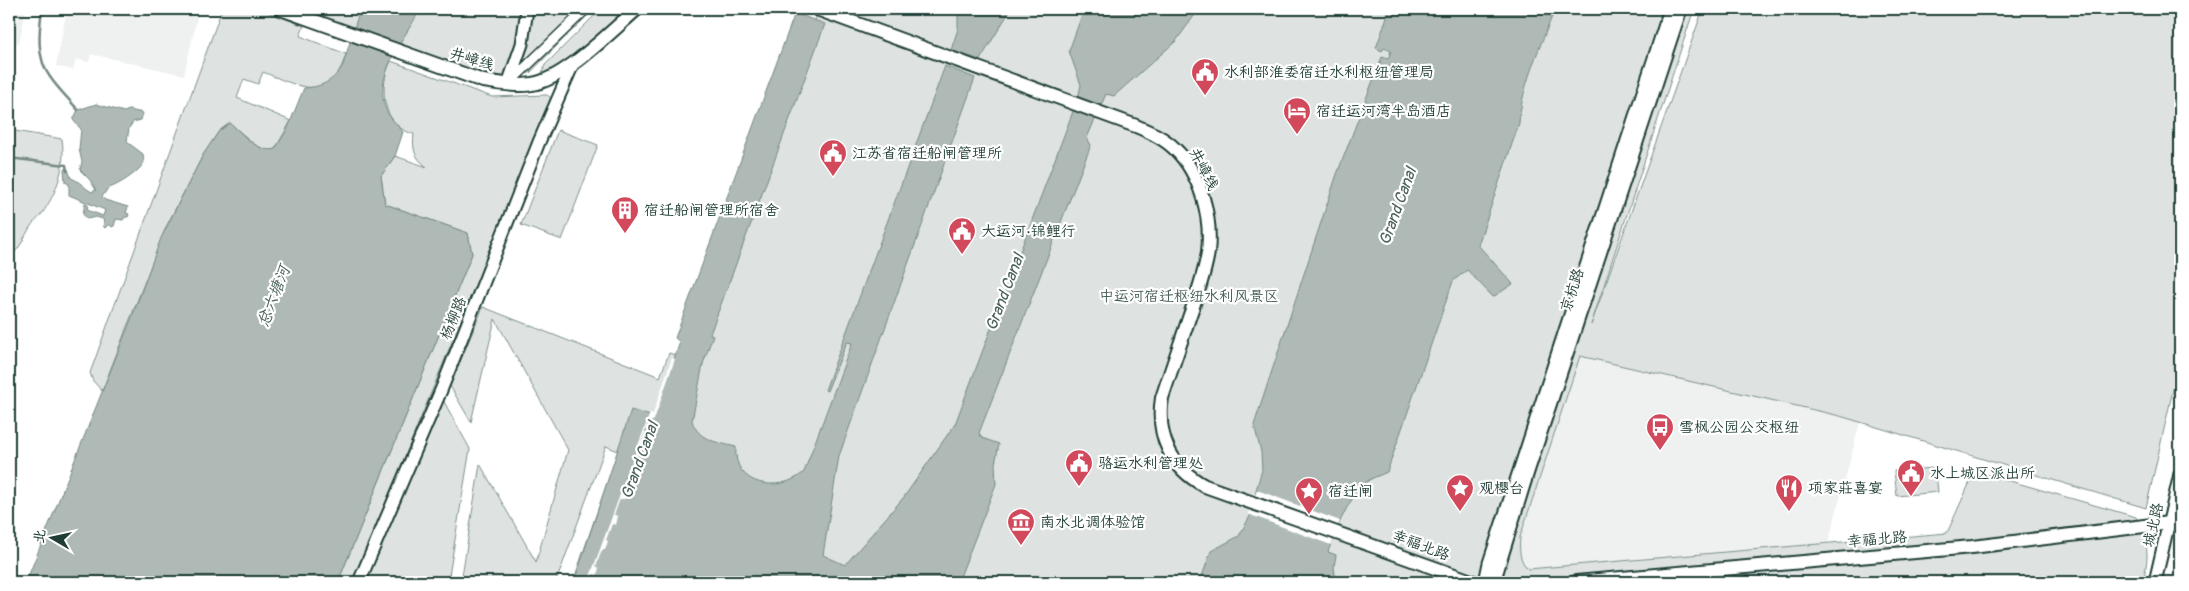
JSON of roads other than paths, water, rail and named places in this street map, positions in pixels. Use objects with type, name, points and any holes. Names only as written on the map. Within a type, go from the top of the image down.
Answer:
[{"type":"main road","name":"井嶂线","points":[[281,9],[336,27],[483,81],[508,84],[533,84],[554,78],[637,9]]},
{"type":"main road","name":"井嶂线","points":[[817,9],[1106,114],[1159,136],[1182,157],[1198,186],[1206,210],[1209,235],[1208,254],[1198,292],[1162,398],[1160,412],[1162,435],[1171,456],[1189,476],[1205,486],[1356,538]]},
{"type":"main road","name":"幸福北路","points":[[1576,582],[1972,547],[2175,518]]},
{"type":"main road","name":"幸福北路","points":[[1356,538],[1474,582]]},
{"type":"street","points":[[508,84],[522,44],[527,9]]},
{"type":"street","points":[[508,84],[586,9]]},
{"type":"street","name":"京杭路","points":[[1484,582],[1670,9]]},
{"type":"street","name":"京杭路","points":[[1494,582],[1528,472],[1681,9]]},
{"type":"street","name":"杨柳路","points":[[359,582],[442,388],[573,64]]},
{"type":"street","name":"城北路","points":[[2155,582],[2175,518],[2180,474]]},
{"type":"water","name":"总六塘河","points":[[360,9],[425,9],[417,15],[397,48],[383,85],[383,98],[386,110],[403,132],[395,156],[381,176],[385,204],[468,233],[472,254],[338,582],[26,582],[134,312],[161,238],[203,155],[219,131],[230,123],[256,146],[269,150],[275,149],[287,130],[304,88],[322,85],[336,75],[343,65]]},
{"type":"water","points":[[958,9],[1011,9],[980,60],[951,50],[958,29]]},
{"type":"water","name":"Grand Canal","points":[[1084,9],[1199,9],[1176,41],[1114,96],[1106,94],[1087,138],[1091,145],[979,433],[982,438],[999,444],[995,464],[996,484],[958,582],[574,582],[631,410],[654,417],[680,342],[675,338],[795,13],[825,24],[710,334],[713,335],[703,364],[692,421],[695,428],[704,437],[736,447],[737,460],[742,470],[749,478],[760,482],[771,484],[783,483],[794,479],[804,472],[852,343],[847,342],[827,391],[825,390],[945,66],[975,78],[839,456],[823,555],[845,565],[904,497],[955,424],[1078,98],[1081,85],[1069,51]]},
{"type":"water","name":"Grand Canal","points":[[1390,9],[1555,9],[1528,79],[1519,123],[1478,245],[1513,284],[1493,297],[1467,270],[1453,281],[1387,472],[1369,480],[1355,494],[1344,513],[1328,552],[1336,555],[1334,567],[1336,582],[1200,582],[1211,551],[1239,536],[1254,509],[1256,490],[1262,470],[1261,452],[1254,425],[1337,174],[1382,57],[1388,59],[1391,51],[1384,48],[1382,51],[1376,48]]},
{"type":"water","points":[[96,104],[124,112],[129,110],[143,113],[141,120],[133,122],[129,128],[127,142],[143,154],[144,162],[128,178],[108,188],[102,197],[105,200],[128,207],[126,213],[129,214],[123,220],[116,219],[114,226],[112,227],[109,224],[105,228],[103,226],[103,219],[96,217],[87,219],[83,214],[85,203],[88,205],[87,210],[103,216],[105,210],[69,195],[69,184],[65,182],[64,169],[68,169],[71,178],[92,192],[96,190],[90,180],[80,170],[82,162],[79,149],[81,129],[73,120],[78,110]]},
{"type":"waterway","points":[[42,9],[40,35],[42,61],[53,81],[78,110]]},
{"type":"waterway","points":[[9,158],[66,165],[67,171]]},
{"type":"place","name":"水利部淮委宿迁水利枢纽管理局","points":[[1205,96]]},
{"type":"place","name":"宿迁运河湾半岛酒店","points":[[1297,135]]},
{"type":"place","name":"江苏省宿迁船闸管理所","points":[[833,177]]},
{"type":"place","name":"宿迁船闸管理所宿舍","points":[[625,234]]},
{"type":"place","name":"大运河·锦鲤行","points":[[962,255]]},
{"type":"place","name":"雪枫公园公交枢纽","points":[[1660,451]]},
{"type":"place","name":"骆运水利管理处","points":[[1079,487]]},
{"type":"place","name":"水上城区派出所","points":[[1911,497]]},
{"type":"place","name":"观樱台","points":[[1460,512]]},
{"type":"place","name":"项家莊喜宴","points":[[1789,512]]},
{"type":"place","name":"宿迁闸","points":[[1309,515]]},
{"type":"place","name":"南水北调体验馆","points":[[1021,546]]},
{"type":"park label","name":"中运河宿迁枢纽水利风景区","points":[[1189,296]]}]
